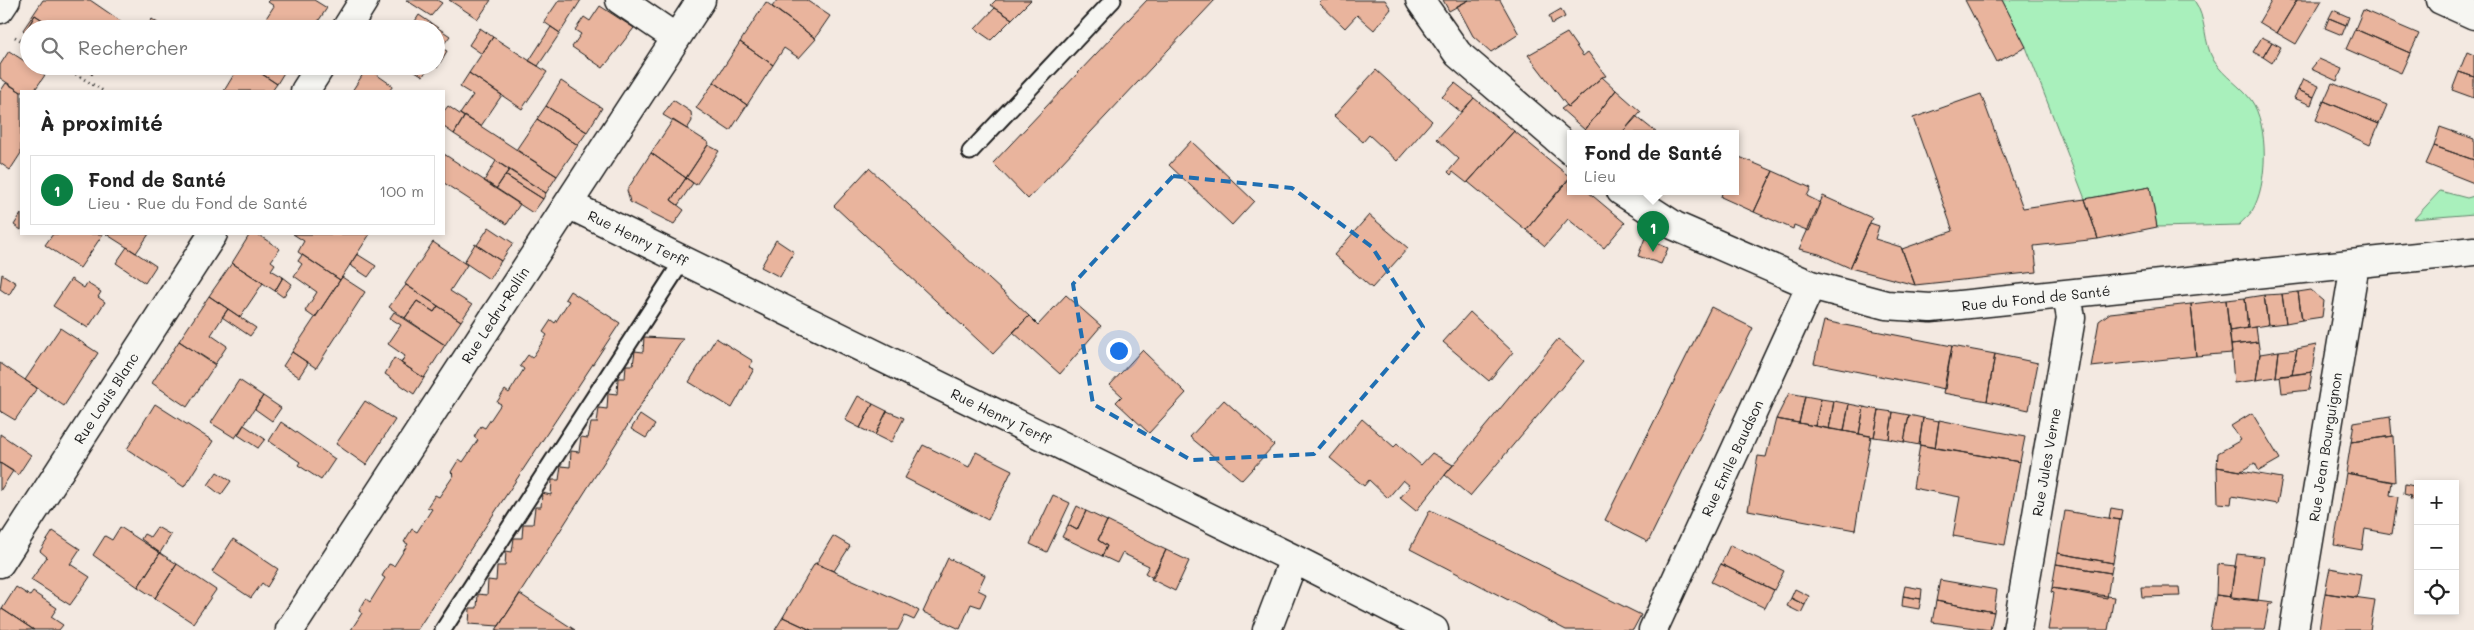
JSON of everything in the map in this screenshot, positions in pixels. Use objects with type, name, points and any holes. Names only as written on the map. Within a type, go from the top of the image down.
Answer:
[{"type":"street","points":[[352,20],[364,0]]},
{"type":"street","points":[[620,0],[676,38]]},
{"type":"street","name":"Rue Ledru-Rollin","points":[[293,629],[701,0]]},
{"type":"street","points":[[1420,0],[1458,54],[1567,147]]},
{"type":"street","points":[[2441,0],[2474,15]]},
{"type":"street","points":[[306,90],[315,75]]},
{"type":"street","name":"Rue du Fond de Santé","points":[[1627,195],[1675,226],[1811,285],[1886,305],[1931,308],[2474,251]]},
{"type":"street","name":"Rue Henry Terff","points":[[568,204],[1294,559],[1434,630]]},
{"type":"street","name":"Rue Louis Blanc","points":[[0,563],[212,235]]},
{"type":"street","name":"Rue Jean Bourguignon","points":[[2294,630],[2355,264]]},
{"type":"street","name":"Rue Emile Baudson","points":[[1653,630],[1811,285]]},
{"type":"street","name":"Rue Jules Verne","points":[[2017,630],[2071,318],[2067,295]]},
{"type":"street","points":[[1267,630],[1294,559]]},
{"type":"lane","points":[[970,152],[1113,0]]},
{"type":"lane","points":[[443,630],[683,260]]},
{"type":"path","points":[[77,75],[101,90]]},
{"type":"highlighted area","points":[[1173,176],[1292,188],[1372,247],[1423,327],[1314,454],[1191,460],[1093,404],[1073,284]]},
{"type":"green space","points":[[2002,0],[2194,0],[2201,15],[2208,46],[2214,61],[2222,72],[2251,100],[2261,124],[2264,155],[2263,171],[2257,200],[2249,215],[2239,225],[2157,227],[2150,187],[2085,199],[2026,47]]},
{"type":"green space","points":[[2440,191],[2467,198],[2474,196],[2474,214],[2414,219]]},
{"type":"building","points":[[43,0],[90,0],[119,20],[42,20],[35,15],[32,20],[30,20]]},
{"type":"building","points":[[270,0],[314,0],[327,8],[319,20],[265,20],[274,6],[268,2]]},
{"type":"building","points":[[406,0],[437,0],[442,3],[431,16]]},
{"type":"building","points":[[449,0],[491,0],[478,19]]},
{"type":"building","points":[[559,0],[581,0],[560,33],[544,22]]},
{"type":"building","points":[[777,0],[806,0],[830,16],[815,38],[772,7]]},
{"type":"building","points":[[996,0],[1031,0],[1012,19],[991,5]]},
{"type":"building","points":[[1147,0],[1215,0],[1028,199],[993,163]]},
{"type":"building","points":[[1322,0],[1385,0],[1391,9],[1374,30],[1357,15],[1345,28],[1319,3]]},
{"type":"building","points":[[1443,0],[1469,0],[1449,11]]},
{"type":"building","points":[[1469,0],[1500,0],[1519,34],[1491,52],[1473,36],[1457,6]]},
{"type":"building","points":[[1965,0],[2002,0],[2026,47],[1997,62]]},
{"type":"building","points":[[2272,0],[2297,0],[2277,33],[2259,22]]},
{"type":"building","points":[[2297,0],[2322,0],[2296,44],[2277,33]]},
{"type":"building","points":[[766,2],[816,39],[799,58],[784,48],[773,65],[740,42]]},
{"type":"building","points":[[600,6],[634,28],[603,68],[572,47],[581,34],[575,30],[584,17],[590,21]]},
{"type":"building","points":[[995,8],[1012,19],[991,40],[975,29]]},
{"type":"building","points":[[1561,9],[1565,17],[1552,24],[1549,16]]},
{"type":"building","points":[[2333,10],[2349,17],[2346,25],[2329,18]]},
{"type":"building","points":[[2363,10],[2419,34],[2410,53],[2355,29]]},
{"type":"building","points":[[35,15],[42,20],[32,20]]},
{"type":"building","points":[[419,15],[426,20],[416,20]]},
{"type":"building","points":[[2329,18],[2346,25],[2342,35],[2325,28]]},
{"type":"building","points":[[551,27],[560,33],[538,66],[529,61]]},
{"type":"building","points":[[480,28],[493,37],[482,54],[469,45]]},
{"type":"building","points":[[2355,29],[2410,53],[2401,73],[2346,49]]},
{"type":"building","points":[[445,33],[450,36],[445,43]]},
{"type":"building","points":[[1567,33],[1583,56],[1588,52],[1606,76],[1602,77],[1568,107],[1528,55]]},
{"type":"building","points":[[493,37],[547,72],[522,109],[469,73]]},
{"type":"building","points":[[2262,37],[2272,42],[2263,57],[2253,52]]},
{"type":"building","points":[[740,42],[773,65],[747,105],[714,82]]},
{"type":"building","points":[[2272,42],[2281,47],[2272,63],[2263,57]]},
{"type":"building","points":[[9,51],[20,58],[20,75],[45,75],[35,90],[20,91],[0,78],[0,65]]},
{"type":"building","points":[[2467,52],[2474,55],[2474,77],[2459,72]]},
{"type":"building","points":[[2319,59],[2342,69],[2337,81],[2311,69]]},
{"type":"building","points":[[1376,70],[1432,121],[1397,161],[1369,135],[1363,142],[1334,116]]},
{"type":"building","points":[[2459,72],[2474,77],[2474,98],[2452,90]]},
{"type":"building","points":[[469,73],[502,95],[481,126],[460,114],[473,95],[460,87]]},
{"type":"building","points":[[234,75],[264,75],[277,84],[273,90],[225,90]]},
{"type":"building","points":[[264,75],[282,75],[277,84]]},
{"type":"building","points":[[362,75],[377,75],[393,86],[390,90],[353,90]]},
{"type":"building","points":[[1602,77],[1616,90],[1585,130],[1561,109],[1567,105],[1568,107]]},
{"type":"building","points":[[2303,79],[2319,86],[2314,97],[2298,90]]},
{"type":"building","points":[[561,81],[602,108],[587,132],[546,106]]},
{"type":"building","points":[[714,82],[747,105],[730,131],[696,108]]},
{"type":"building","points":[[6,83],[20,91],[20,155],[10,170],[0,163],[0,92]]},
{"type":"building","points":[[1455,83],[1474,98],[1461,112],[1442,97]]},
{"type":"building","points":[[2332,83],[2387,105],[2379,124],[2324,101]]},
{"type":"building","points":[[1616,90],[1641,112],[1625,130],[1585,130]]},
{"type":"building","points":[[2298,90],[2314,97],[2311,105],[2294,98]]},
{"type":"building","points":[[1981,94],[2023,208],[2085,199],[2098,239],[2034,246],[2037,272],[1915,285],[1902,249],[1953,231],[1913,118]]},
{"type":"building","points":[[1474,98],[1514,131],[1467,183],[1453,172],[1451,175],[1448,172],[1459,159],[1437,139]]},
{"type":"building","points":[[673,100],[691,112],[692,121],[687,129],[663,115]]},
{"type":"building","points":[[2324,101],[2379,124],[2370,145],[2316,120]]},
{"type":"building","points":[[448,106],[464,117],[454,134],[445,128],[445,110]]},
{"type":"building","points":[[546,106],[587,132],[578,145],[537,119]]},
{"type":"building","points":[[465,116],[557,176],[546,193],[454,134]]},
{"type":"building","points":[[1636,116],[1653,130],[1624,130]]},
{"type":"building","points":[[537,119],[578,145],[557,176],[516,150]]},
{"type":"building","points":[[673,120],[709,143],[686,178],[651,153]]},
{"type":"building","points":[[2440,127],[2474,139],[2474,160],[2434,146]]},
{"type":"building","points":[[1514,131],[1567,175],[1567,181],[1526,230],[1468,182]]},
{"type":"building","points":[[1191,141],[1254,201],[1232,225],[1169,165]]},
{"type":"building","points":[[708,145],[719,151],[696,185],[686,178]]},
{"type":"building","points":[[2434,146],[2474,160],[2474,183],[2426,164]]},
{"type":"building","points":[[651,153],[686,178],[671,200],[684,210],[674,224],[630,202],[627,190]]},
{"type":"building","points":[[445,155],[520,204],[507,224],[445,184]]},
{"type":"building","points":[[1739,157],[1773,171],[1754,212],[1721,197],[1722,195],[1739,195]]},
{"type":"building","points":[[496,161],[509,170],[496,189],[484,181]]},
{"type":"building","points":[[869,168],[1029,316],[993,354],[834,206]]},
{"type":"building","points":[[509,170],[546,193],[543,199],[505,175]]},
{"type":"building","points":[[1773,171],[1811,188],[1807,196],[1821,203],[1809,231],[1794,225],[1793,229],[1754,212]]},
{"type":"building","points":[[505,175],[543,199],[533,213],[496,189]]},
{"type":"building","points":[[686,178],[693,183],[678,205],[671,200]]},
{"type":"building","points":[[1567,182],[1567,195],[1592,195],[1625,223],[1604,248],[1568,219],[1545,246],[1526,230]]},
{"type":"building","points":[[2150,187],[2157,227],[2098,239],[2085,199]]},
{"type":"building","points":[[1823,196],[1872,218],[1850,268],[1819,254],[1799,249]]},
{"type":"building","points":[[1369,215],[1408,248],[1372,288],[1334,255]]},
{"type":"building","points":[[20,216],[20,229],[14,225]]},
{"type":"building","points":[[1870,223],[1879,226],[1875,239],[1901,247],[1915,285],[1850,268]]},
{"type":"building","points":[[489,227],[513,243],[501,261],[477,245]]},
{"type":"building","points":[[52,235],[102,235],[80,268],[45,245]]},
{"type":"building","points":[[108,235],[148,235],[136,253]]},
{"type":"building","points":[[249,235],[259,235],[280,249],[271,261],[275,264],[271,270],[283,277],[275,291],[232,263]]},
{"type":"building","points":[[295,235],[369,235],[340,280],[298,252],[304,241]]},
{"type":"building","points":[[1645,238],[1668,248],[1661,264],[1638,256]]},
{"type":"building","points":[[776,240],[794,252],[780,277],[761,267]]},
{"type":"building","points":[[433,242],[467,265],[450,291],[472,305],[461,321],[405,284]]},
{"type":"building","points":[[475,244],[501,261],[489,279],[464,262]]},
{"type":"building","points":[[127,247],[156,266],[145,283],[116,263]]},
{"type":"building","points":[[357,254],[376,266],[368,277],[350,265]]},
{"type":"building","points":[[302,255],[340,280],[315,318],[305,311],[317,292],[294,276],[302,264],[298,261]]},
{"type":"building","points":[[232,263],[263,283],[240,317],[209,296]]},
{"type":"building","points":[[2,274],[16,283],[9,295],[0,289]]},
{"type":"building","points":[[283,277],[292,284],[283,297],[275,291]]},
{"type":"building","points":[[342,277],[365,292],[316,368],[292,352]]},
{"type":"building","points":[[71,279],[84,288],[87,283],[101,292],[98,297],[105,302],[88,328],[53,306]]},
{"type":"building","points":[[406,285],[438,306],[434,312],[417,301],[405,318],[389,307]]},
{"type":"building","points":[[2311,290],[2324,301],[2322,317],[2302,320],[2298,292]]},
{"type":"building","points":[[570,291],[620,323],[417,630],[351,630],[362,613],[359,611],[366,599],[370,602],[385,578],[382,576],[389,564],[394,566],[408,544],[404,542],[412,529],[417,532],[432,509],[427,507],[435,495],[439,497],[454,475],[451,472],[459,459],[463,462],[478,440],[474,437],[481,426],[485,428],[501,404],[497,402],[505,390],[509,393],[524,369],[520,366],[528,355],[532,358],[547,335],[543,332],[551,320],[555,323],[569,301],[565,299]]},
{"type":"building","points":[[2298,292],[2302,320],[2286,323],[2282,294]]},
{"type":"building","points":[[2282,294],[2286,323],[2268,325],[2264,295]]},
{"type":"building","points":[[1066,295],[1101,326],[1060,374],[1013,332],[1029,316],[1038,325]]},
{"type":"building","points":[[2264,295],[2268,325],[2248,328],[2245,298]]},
{"type":"building","points":[[209,296],[228,309],[211,335],[227,346],[215,364],[179,341]]},
{"type":"building","points":[[2245,298],[2248,328],[2229,331],[2226,300]]},
{"type":"building","points":[[2226,300],[2232,353],[2196,356],[2191,304]]},
{"type":"building","points":[[417,301],[434,312],[438,306],[461,321],[445,345],[405,318]]},
{"type":"building","points":[[2191,304],[2196,356],[2091,367],[2099,321],[2110,313]]},
{"type":"building","points":[[1711,307],[1753,328],[1648,542],[1605,520]]},
{"type":"building","points":[[228,309],[256,328],[250,336],[222,317]]},
{"type":"building","points":[[394,312],[445,345],[424,378],[401,363],[405,356],[388,344],[401,325],[390,318]]},
{"type":"building","points":[[1470,312],[1513,352],[1489,381],[1443,342]]},
{"type":"building","points":[[1824,321],[1952,346],[1945,389],[1814,363]]},
{"type":"building","points":[[2256,327],[2258,342],[2231,345],[2229,331]]},
{"type":"building","points":[[60,328],[98,353],[64,406],[25,380]]},
{"type":"building","points":[[644,337],[683,339],[499,626],[469,624],[470,608],[477,608],[478,594],[487,595],[488,580],[496,581],[497,566],[505,566],[506,551],[512,552],[514,538],[522,538],[523,524],[533,524],[535,507],[541,507],[542,493],[551,495],[552,480],[559,480],[561,466],[570,467],[571,451],[579,452],[581,437],[588,438],[591,423],[597,423],[599,408],[607,409],[608,393],[617,394],[618,378],[625,378],[626,365],[633,365],[635,351],[643,352]]},
{"type":"building","points":[[716,338],[753,361],[749,367],[754,369],[732,408],[689,382]]},
{"type":"building","points":[[1558,339],[1584,361],[1470,496],[1445,475]]},
{"type":"building","points":[[179,341],[215,365],[187,407],[152,383]]},
{"type":"building","points":[[2258,342],[2260,354],[2256,380],[2234,383],[2231,345]]},
{"type":"building","points":[[2316,345],[2312,372],[2292,375],[2297,349]]},
{"type":"building","points":[[1952,346],[1995,354],[1987,401],[1943,393]]},
{"type":"building","points":[[2297,349],[2292,375],[2276,377],[2279,351]]},
{"type":"building","points":[[1142,350],[1186,393],[1149,433],[1116,402],[1122,396],[1110,385]]},
{"type":"building","points":[[2279,351],[2276,377],[2256,380],[2260,354]]},
{"type":"building","points":[[292,352],[308,363],[299,377],[283,366]]},
{"type":"building","points":[[1995,354],[2038,363],[2029,410],[1987,401]]},
{"type":"building","points":[[394,358],[424,378],[414,394],[385,374]]},
{"type":"building","points":[[0,363],[37,388],[15,420],[0,411]]},
{"type":"building","points":[[2312,372],[2309,390],[2282,393],[2280,376]]},
{"type":"building","points":[[239,380],[263,396],[235,438],[211,423]]},
{"type":"building","points":[[1789,393],[1805,396],[1799,423],[1776,419]]},
{"type":"building","points":[[263,396],[281,408],[272,421],[255,409]]},
{"type":"building","points":[[858,396],[873,404],[860,428],[845,420]]},
{"type":"building","points":[[1805,396],[1821,399],[1815,426],[1799,423]]},
{"type":"building","points":[[1821,399],[1834,401],[1829,429],[1815,426]]},
{"type":"building","points":[[1224,400],[1274,445],[1242,480],[1190,437]]},
{"type":"building","points":[[365,401],[395,420],[366,465],[336,444]]},
{"type":"building","points":[[1834,401],[1849,404],[1844,431],[1829,429]]},
{"type":"building","points":[[155,404],[213,441],[184,487],[127,449]]},
{"type":"building","points":[[873,404],[887,411],[875,435],[860,428]]},
{"type":"building","points":[[1849,404],[1864,407],[1859,434],[1844,431]]},
{"type":"building","points":[[1864,407],[1879,410],[1874,437],[1859,434]]},
{"type":"building","points":[[1879,410],[1893,412],[1889,439],[1874,437]]},
{"type":"building","points":[[887,411],[904,418],[891,443],[875,435]]},
{"type":"building","points":[[1893,412],[1909,415],[1904,442],[1889,439]]},
{"type":"building","points":[[2252,413],[2280,459],[2259,471],[2255,463],[2241,471],[2217,467],[2218,453],[2241,440],[2231,426]]},
{"type":"building","points":[[640,415],[655,425],[646,438],[631,429]]},
{"type":"building","points":[[1909,415],[1923,418],[1919,445],[1904,442]]},
{"type":"building","points":[[2390,416],[2392,436],[2351,442],[2354,422]]},
{"type":"building","points":[[1923,418],[1939,421],[1935,448],[1919,445]]},
{"type":"building","points":[[1362,419],[1394,447],[1397,444],[1421,465],[1432,453],[1453,465],[1416,511],[1400,498],[1410,486],[1403,480],[1388,498],[1369,480],[1364,486],[1330,458]]},
{"type":"building","points":[[1776,419],[1871,436],[1855,530],[1748,510],[1758,456],[1766,457]]},
{"type":"building","points":[[1939,420],[2025,437],[2020,462],[1935,448]]},
{"type":"building","points":[[281,422],[335,459],[321,480],[298,465],[300,462],[269,441]]},
{"type":"building","points":[[244,425],[265,439],[258,448],[238,435]]},
{"type":"building","points":[[0,434],[31,455],[18,475],[0,463]]},
{"type":"building","points":[[2393,436],[2395,482],[2346,473],[2351,442]]},
{"type":"building","points":[[923,445],[969,467],[976,452],[1012,470],[988,520],[905,478]]},
{"type":"building","points":[[1920,445],[2020,462],[2005,545],[1953,536],[1960,497],[1913,488]]},
{"type":"building","points":[[0,463],[13,471],[0,491]]},
{"type":"building","points":[[2217,467],[2282,478],[2277,504],[2232,496],[2231,504],[2218,503]]},
{"type":"building","points":[[217,472],[231,481],[221,495],[208,485]]},
{"type":"building","points":[[2346,473],[2392,482],[2390,495],[2398,497],[2392,534],[2365,529],[2362,550],[2334,545]]},
{"type":"building","points":[[2405,484],[2414,486],[2414,500],[2410,499],[2411,496],[2404,494]]},
{"type":"building","points":[[1053,495],[1070,503],[1047,552],[1030,544]]},
{"type":"building","points":[[1077,506],[1086,511],[1077,530],[1068,525]]},
{"type":"building","points":[[2111,508],[2122,510],[2120,520],[2109,518]]},
{"type":"building","points":[[1430,510],[1641,615],[1633,630],[1566,630],[1410,549]]},
{"type":"building","points":[[1086,511],[1107,521],[1098,540],[1107,546],[1102,556],[1062,537],[1068,525],[1077,530]]},
{"type":"building","points":[[2065,511],[2120,520],[2113,563],[2058,553]]},
{"type":"building","points":[[1107,521],[1166,550],[1153,578],[1145,573],[1149,566],[1122,553],[1117,563],[1102,556],[1107,546],[1098,540]]},
{"type":"building","points":[[120,527],[160,553],[138,587],[93,555],[105,536],[112,540]]},
{"type":"building","points":[[157,527],[171,535],[160,553],[141,539],[144,534],[150,537]]},
{"type":"building","points":[[53,531],[80,549],[70,564],[90,577],[70,605],[31,580],[47,557],[40,551]]},
{"type":"building","points":[[833,536],[850,546],[834,571],[816,564]]},
{"type":"building","points":[[233,539],[278,569],[267,587],[262,583],[251,598],[212,572]]},
{"type":"building","points":[[1730,545],[1784,571],[1774,590],[1721,564]]},
{"type":"building","points":[[1166,550],[1189,561],[1175,591],[1151,579]]},
{"type":"building","points":[[160,553],[177,564],[155,598],[138,587]]},
{"type":"building","points":[[2058,553],[2113,563],[2111,573],[2056,564]]},
{"type":"building","points":[[2237,554],[2264,557],[2258,601],[2230,598]]},
{"type":"building","points":[[948,558],[985,575],[978,590],[986,594],[980,607],[971,604],[960,629],[923,612]]},
{"type":"building","points":[[815,563],[919,611],[914,620],[905,616],[898,630],[811,630],[783,617]]},
{"type":"building","points":[[177,564],[216,590],[193,623],[155,598]]},
{"type":"building","points":[[1721,564],[1774,590],[1765,608],[1711,582]]},
{"type":"building","points":[[2056,564],[2111,573],[2107,598],[2052,588]]},
{"type":"building","points":[[2217,564],[2235,566],[2231,597],[2216,595]]},
{"type":"building","points":[[2330,568],[2361,574],[2357,598],[2325,593]]},
{"type":"building","points":[[1940,580],[1997,590],[1994,612],[1936,601]]},
{"type":"building","points":[[1905,586],[1922,589],[1921,599],[1903,596]]},
{"type":"building","points":[[16,587],[30,596],[33,592],[57,608],[51,617],[63,625],[59,630],[34,630],[2,609]]},
{"type":"building","points":[[2141,587],[2179,587],[2180,596],[2142,597]]},
{"type":"building","points":[[2052,588],[2114,597],[2108,630],[2048,630],[2054,593],[2051,592]]},
{"type":"building","points":[[1795,589],[1809,596],[1805,605],[1791,598]]},
{"type":"building","points":[[2325,593],[2375,600],[2370,630],[2319,630]]},
{"type":"building","points":[[520,594],[575,630],[496,630]]},
{"type":"building","points":[[2216,595],[2273,602],[2269,604],[2264,630],[2210,630]]},
{"type":"building","points":[[1903,596],[1921,599],[1919,609],[1902,606]]},
{"type":"building","points":[[1791,598],[1805,605],[1801,613],[1787,606]]},
{"type":"building","points":[[1936,601],[1994,612],[1990,630],[1932,622]]},
{"type":"building","points":[[2,609],[34,630],[0,630],[0,612]]},
{"type":"building","points":[[783,617],[811,630],[775,630]]},
{"type":"place","name":"Fond de Santé","points":[[1653,252]]}]
